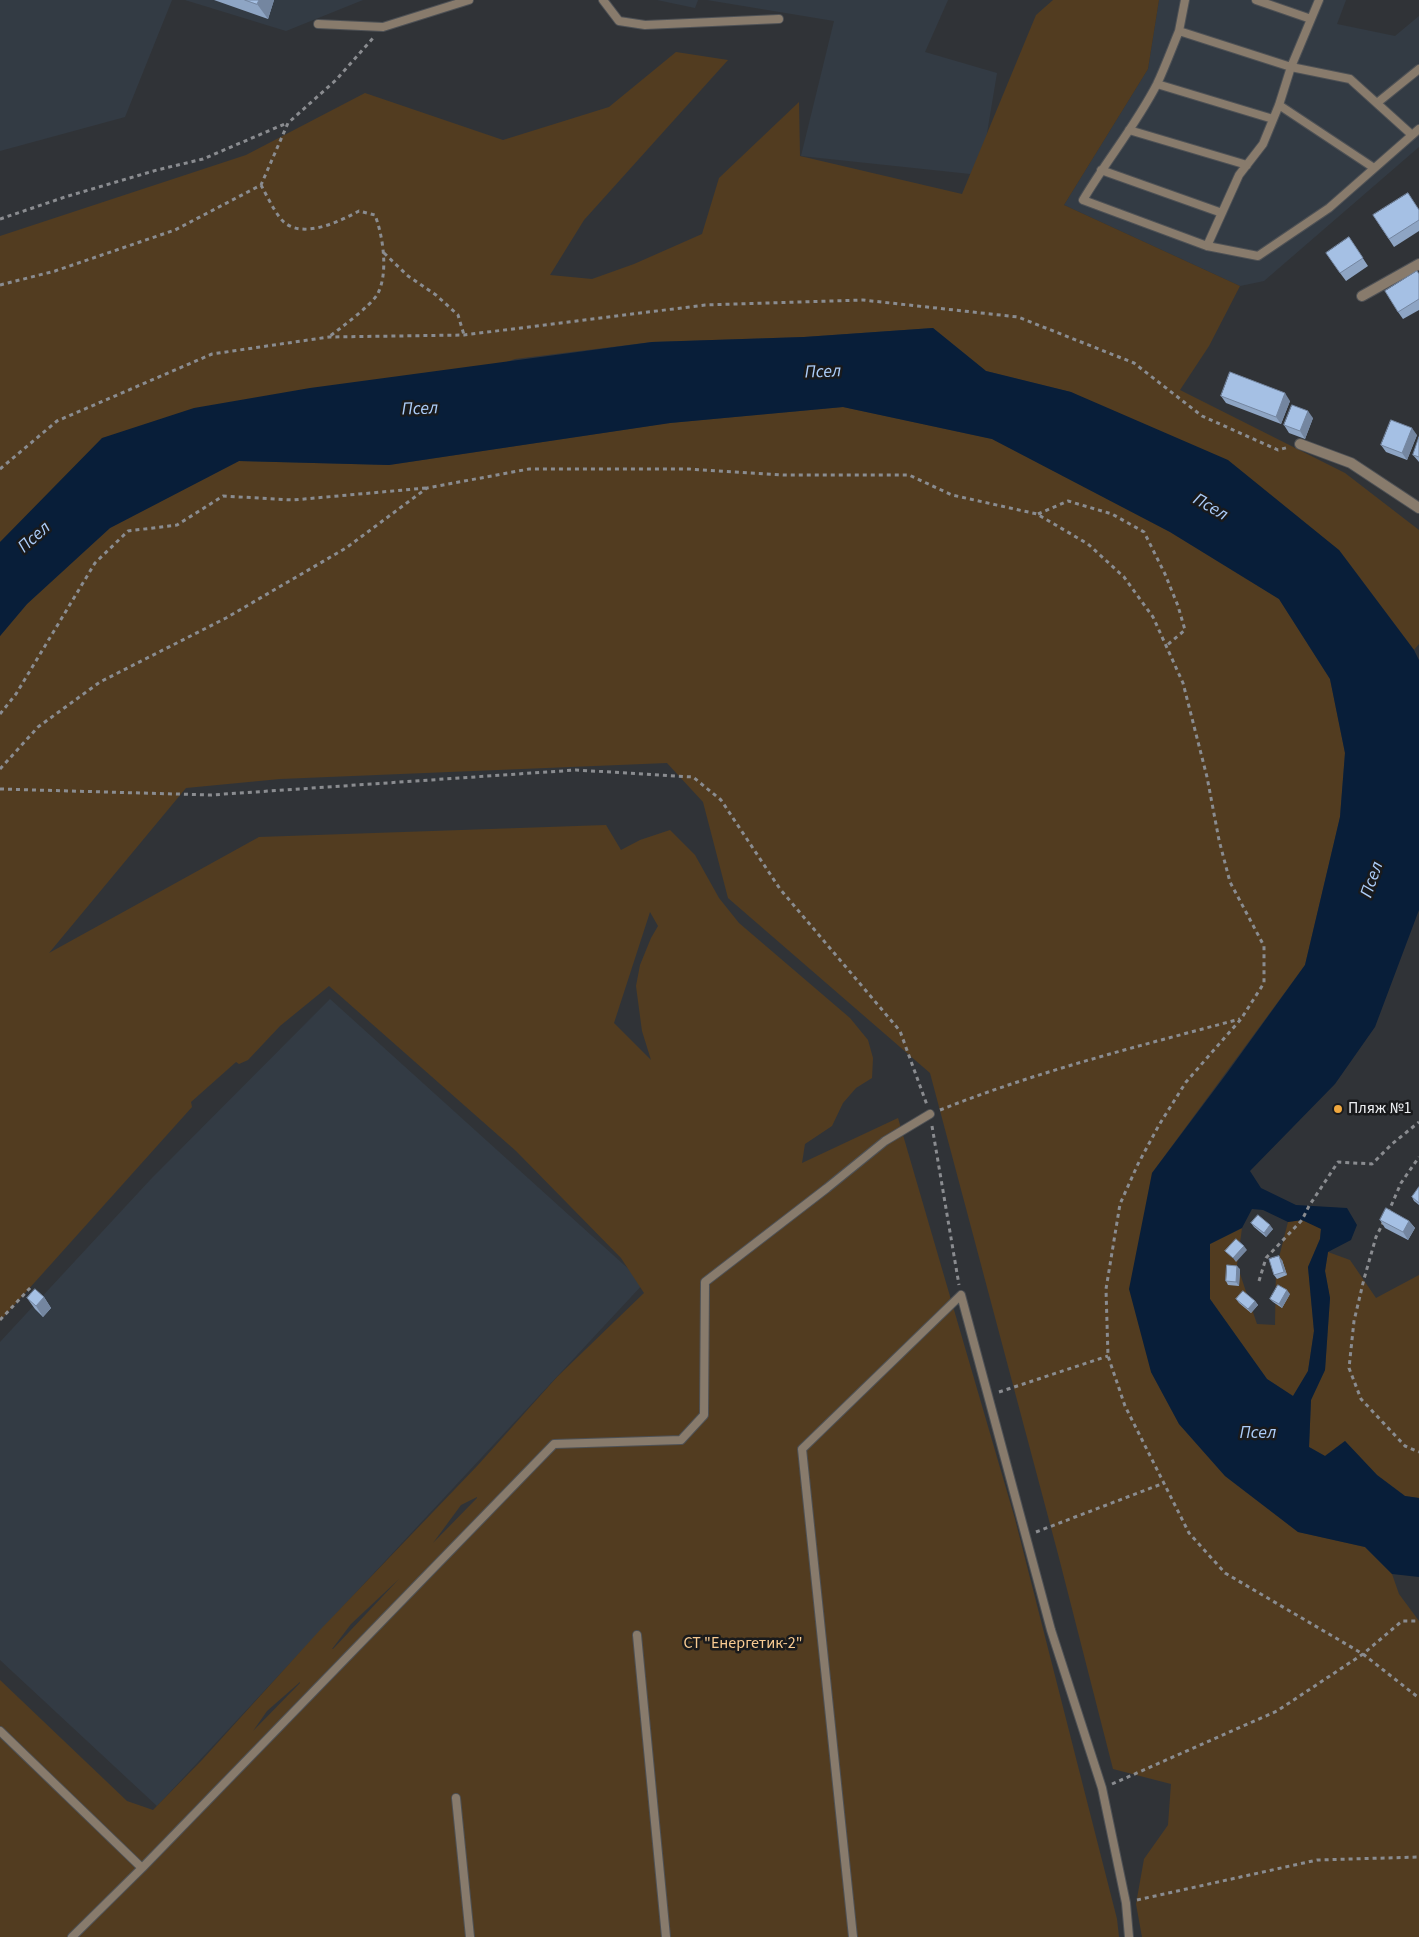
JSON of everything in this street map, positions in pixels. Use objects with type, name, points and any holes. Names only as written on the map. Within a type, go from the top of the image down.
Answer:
[{"type":"street","points":[[1362,296],[1419,264]]},
{"type":"street","points":[[1300,444],[1351,463],[1419,508]]},
{"type":"lane","points":[[318,24],[383,27],[469,0]]},
{"type":"lane","points":[[603,0],[619,21],[645,25],[779,19]]},
{"type":"lane","points":[[1185,0],[1179,31],[1157,84],[1130,130],[1101,170],[1083,200],[1207,246],[1258,256],[1329,208],[1419,129]]},
{"type":"lane","points":[[1256,0],[1311,19]]},
{"type":"lane","points":[[1207,246],[1239,175],[1263,144],[1319,0]]},
{"type":"lane","points":[[1179,31],[1291,68],[1350,79],[1412,134]]},
{"type":"lane","points":[[1377,103],[1419,68]]},
{"type":"lane","points":[[1157,84],[1273,119]]},
{"type":"lane","points":[[1279,105],[1374,168]]},
{"type":"lane","points":[[1130,130],[1247,165]]},
{"type":"lane","points":[[1101,170],[1222,213]]},
{"type":"lane","points":[[72,1937],[142,1868],[554,1444],[681,1440],[704,1415],[705,1282],[885,1141],[930,1114]]},
{"type":"lane","points":[[854,1937],[802,1449],[961,1295],[1051,1630],[1102,1788],[1126,1903],[1129,1937]]},
{"type":"lane","points":[[638,1636],[666,1937]]},
{"type":"lane","points":[[0,1731],[142,1868]]},
{"type":"lane","points":[[456,1798],[470,1937]]},
{"type":"path","points":[[0,219],[157,170],[203,159],[288,123],[336,80],[383,27]]},
{"type":"path","points":[[0,285],[55,271],[175,230],[261,186],[288,123]]},
{"type":"path","points":[[261,186],[281,220],[297,229],[317,227],[342,220],[359,211],[375,215],[380,230],[383,253],[382,277],[376,295],[355,317],[329,337]]},
{"type":"path","points":[[383,253],[408,276],[436,295],[458,315],[464,335]]},
{"type":"path","points":[[0,469],[57,421],[212,354],[329,337],[464,335],[705,305],[863,300],[1018,316],[1134,362],[1202,416],[1278,450],[1300,444]]},
{"type":"path","points":[[0,714],[16,694],[95,563],[128,531],[177,525],[223,496],[293,500],[427,488],[529,469],[689,469],[783,475],[909,475],[952,495],[1037,514],[1088,544],[1124,577],[1152,617],[1183,683],[1207,777],[1218,840],[1230,882],[1264,946],[1264,984],[1241,1019],[1186,1082],[1154,1133],[1120,1204],[1106,1289],[1108,1356],[1125,1406],[1189,1533],[1225,1573],[1364,1654],[1419,1698]]},
{"type":"path","points":[[0,769],[38,727],[100,682],[226,618],[346,548],[427,488]]},
{"type":"path","points":[[1037,514],[1068,501],[1112,514],[1144,532],[1168,582],[1185,630],[1166,646]]},
{"type":"path","points":[[0,789],[211,795],[576,770],[693,776],[721,800],[780,889],[900,1031],[930,1114],[961,1295]]},
{"type":"path","points":[[930,1114],[990,1090],[1100,1056],[1241,1019]]},
{"type":"path","points":[[1259,1281],[1266,1258],[1302,1220],[1338,1162],[1372,1164],[1392,1144],[1419,1122]]},
{"type":"path","points":[[1419,1157],[1401,1184],[1376,1237],[1354,1321],[1349,1368],[1361,1399],[1405,1446],[1419,1452]]},
{"type":"path","points":[[0,1320],[32,1287]]},
{"type":"path","points":[[988,1395],[1108,1356]]},
{"type":"path","points":[[1026,1536],[1164,1482]]},
{"type":"path","points":[[1102,1788],[1277,1711],[1364,1654],[1402,1622],[1419,1621]]},
{"type":"path","points":[[1126,1903],[1317,1860],[1419,1857]]},
{"type":"shaded area","points":[[0,0],[172,0],[125,117],[0,151]]},
{"type":"shaded area","points":[[185,0],[363,0],[286,31]]},
{"type":"shaded area","points":[[657,0],[698,0],[695,8]]},
{"type":"shaded area","points":[[707,0],[948,0],[925,52],[997,73],[980,175],[801,156],[834,21]]},
{"type":"shaded area","points":[[1159,0],[1346,0],[1337,24],[1395,36],[1419,16],[1419,147],[1264,281],[1240,286],[1064,205],[1148,69]]},
{"type":"shaded area","points":[[330,999],[644,1283],[157,1806],[0,1660],[0,1342],[151,1179]]},
{"type":"green space","points":[[1053,0],[1159,0],[1148,69],[1064,205],[1240,286],[1209,346],[1180,390],[1345,473],[1419,530],[1419,644],[1414,650],[1339,550],[1071,392],[986,371],[933,328],[804,337],[652,342],[515,359],[0,542],[0,236],[246,155],[365,93],[503,140],[609,107],[676,52],[728,60],[584,220],[550,275],[592,279],[634,264],[702,234],[719,178],[799,102],[800,156],[962,194],[1036,15]]},
{"type":"green space","name":"СТ \"Енергетик-2\"","points":[[843,407],[992,439],[1170,532],[1279,599],[1330,679],[1345,753],[1340,817],[1305,965],[1152,1173],[1151,1372],[1179,1424],[1225,1476],[1298,1532],[1365,1547],[1392,1574],[1399,1594],[1419,1621],[1419,1937],[1142,1937],[1136,1904],[1144,1859],[1168,1825],[1171,1784],[1113,1769],[930,1073],[728,898],[703,802],[667,763],[280,779],[186,788],[49,953],[259,837],[606,825],[621,850],[640,840],[670,830],[695,855],[719,898],[739,923],[850,1018],[868,1040],[873,1058],[872,1078],[856,1088],[843,1103],[832,1126],[805,1144],[802,1163],[898,1118],[1015,1519],[1117,1919],[1119,1937],[0,1937],[0,1680],[127,1801],[153,1810],[202,1760],[320,1630],[478,1465],[557,1377],[644,1293],[621,1258],[516,1151],[329,986],[280,1026],[248,1060],[239,1064],[236,1062],[191,1102],[192,1107],[0,1321],[0,636],[27,604],[110,528],[239,461],[389,465],[670,423]],"holes":[[[650,912],[658,926],[640,965],[636,986],[642,1031],[651,1060],[614,1023]],[[477,1497],[433,1543],[461,1505]],[[399,1579],[332,1649],[351,1624]],[[300,1682],[253,1731],[267,1711]]]},
{"type":"green space","points":[[1302,1220],[1321,1228],[1320,1239],[1308,1267],[1314,1331],[1308,1371],[1293,1396],[1267,1379],[1210,1299],[1210,1244],[1242,1228],[1237,1265],[1257,1324],[1275,1325],[1276,1269],[1288,1222]]},
{"type":"green space","points":[[1328,1252],[1350,1260],[1376,1298],[1419,1275],[1419,1498],[1405,1496],[1377,1475],[1345,1441],[1325,1456],[1309,1447],[1311,1400],[1325,1370],[1330,1298],[1325,1271]]},
{"type":"water","name":"Псел","points":[[933,328],[986,371],[1071,392],[1228,460],[1339,550],[1414,650],[1419,660],[1419,910],[1375,1027],[1335,1084],[1250,1171],[1261,1188],[1296,1205],[1347,1208],[1357,1225],[1351,1240],[1328,1252],[1325,1271],[1330,1298],[1325,1370],[1311,1400],[1309,1447],[1325,1456],[1345,1441],[1377,1475],[1405,1496],[1419,1498],[1419,1577],[1392,1574],[1365,1547],[1298,1532],[1225,1476],[1179,1424],[1151,1372],[1129,1289],[1152,1173],[1305,965],[1340,817],[1345,753],[1330,679],[1279,599],[1170,532],[992,439],[843,407],[670,423],[389,465],[239,461],[110,528],[27,604],[0,636],[0,542],[102,438],[194,408],[310,388],[652,342],[804,337]],"holes":[[[1252,1209],[1263,1210],[1288,1222],[1302,1220],[1321,1229],[1320,1239],[1308,1267],[1314,1331],[1308,1371],[1293,1396],[1267,1379],[1210,1299],[1210,1244],[1242,1228]]]},
{"type":"building","points":[[245,0],[259,0],[257,4]]},
{"type":"building","points":[[1408,193],[1419,210],[1419,220],[1389,239],[1373,215]]},
{"type":"building","points":[[1349,237],[1363,258],[1340,273],[1326,253]]},
{"type":"building","points":[[1417,271],[1419,274],[1419,299],[1398,312],[1385,291]]},
{"type":"building","points":[[1230,372],[1285,393],[1276,417],[1221,396]]},
{"type":"building","points":[[1292,405],[1308,411],[1300,431],[1284,425]]},
{"type":"building","points":[[1391,420],[1412,428],[1402,453],[1381,445]]},
{"type":"building","points":[[1419,437],[1419,457],[1413,455]]},
{"type":"building","points":[[1419,1187],[1419,1203],[1412,1197]]},
{"type":"building","points":[[1386,1208],[1409,1221],[1403,1232],[1380,1220]]},
{"type":"building","points":[[1258,1215],[1270,1225],[1264,1233],[1251,1223]]},
{"type":"building","points":[[1236,1239],[1244,1246],[1233,1258],[1225,1251]]},
{"type":"building","points":[[1279,1256],[1284,1272],[1274,1275],[1269,1259]]},
{"type":"building","points":[[1227,1265],[1237,1266],[1236,1282],[1226,1281]]},
{"type":"building","points":[[1278,1285],[1287,1290],[1279,1304],[1270,1299]]},
{"type":"building","points":[[35,1289],[44,1297],[36,1306],[27,1298]]},
{"type":"building","points":[[1243,1291],[1255,1301],[1248,1309],[1236,1299]]},
{"type":"place","name":"Пляж №1","points":[[1338,1109]]}]
